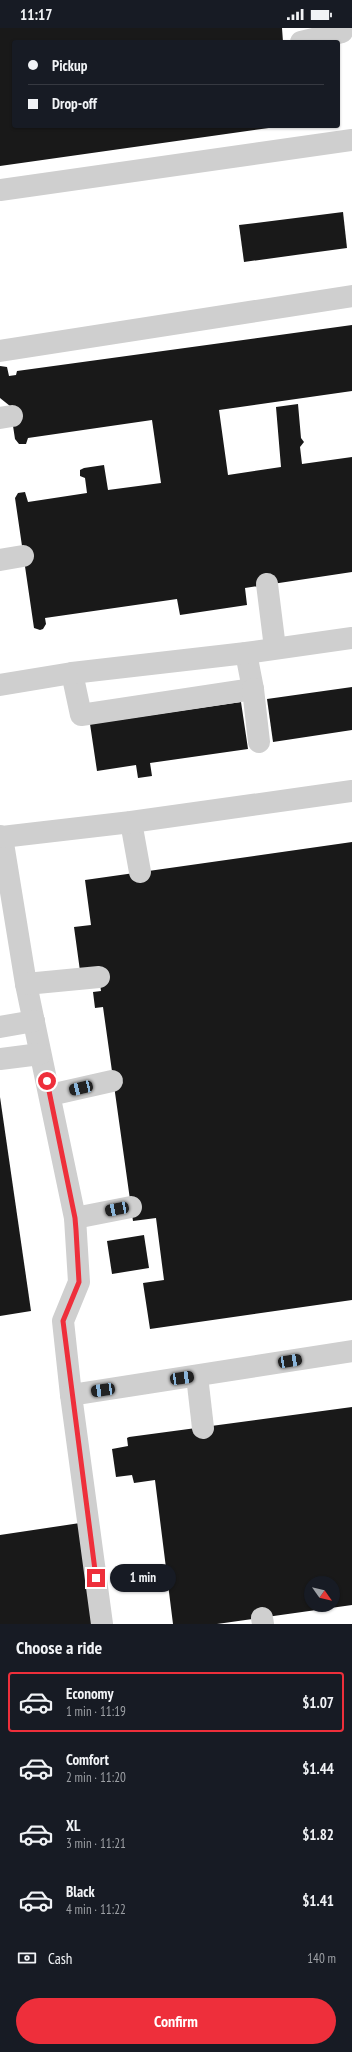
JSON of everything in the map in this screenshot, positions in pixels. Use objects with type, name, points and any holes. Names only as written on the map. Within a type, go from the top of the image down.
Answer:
[{"type":"lane","points":[[309,40],[342,32],[342,28]]},
{"type":"lane","points":[[0,190],[352,140]]},
{"type":"lane","points":[[0,350],[352,296]]},
{"type":"lane","points":[[0,560],[23,556]]},
{"type":"lane","points":[[267,584],[275,648]]},
{"type":"lane","points":[[0,685],[72,673],[246,653],[352,638]]},
{"type":"lane","points":[[246,653],[253,689],[259,742]]},
{"type":"lane","points":[[72,673],[81,715],[253,689]]},
{"type":"lane","points":[[102,1624],[63,1321],[79,1282],[75,1218],[26,984],[1,837],[131,822],[352,791]]},
{"type":"lane","points":[[131,822],[140,872]]},
{"type":"lane","points":[[26,984],[99,978]]},
{"type":"lane","points":[[0,1027],[34,1021]]},
{"type":"lane","points":[[0,1059],[40,1054]]},
{"type":"lane","points":[[50,1095],[112,1081]]},
{"type":"lane","points":[[75,1218],[131,1207]]},
{"type":"lane","points":[[72,1394],[352,1351]]},
{"type":"lane","points":[[197,1376],[203,1428]]},
{"type":"building","points":[[0,28],[282,28],[283,40],[12,40],[12,128],[269,128],[0,166]]},
{"type":"building","points":[[343,212],[347,248],[244,262],[239,225]]},
{"type":"building","points":[[352,325],[352,391],[219,410],[228,475],[281,467],[276,407],[298,404],[301,438],[304,442],[300,447],[302,464],[352,457],[352,572],[245,588],[247,605],[180,615],[177,599],[45,618],[46,624],[43,629],[40,630],[34,628],[15,498],[18,493],[25,492],[28,502],[87,493],[85,478],[80,476],[80,470],[104,465],[108,490],[161,483],[152,420],[28,438],[26,444],[19,444],[15,439],[10,406],[0,398],[0,366],[7,367],[9,376],[16,375],[17,371]]},
{"type":"building","points":[[352,687],[352,730],[273,742],[267,699]]},
{"type":"building","points":[[241,702],[248,749],[150,763],[152,776],[138,778],[136,765],[97,771],[90,724]]},
{"type":"building","points":[[352,842],[352,1300],[150,1329],[143,1283],[164,1280],[156,1218],[133,1221],[103,1007],[95,1008],[93,992],[101,991],[98,969],[80,971],[74,927],[91,925],[85,880]]},
{"type":"building","points":[[0,1097],[31,1311],[0,1316]]},
{"type":"building","points":[[144,1235],[149,1268],[112,1274],[107,1241]]},
{"type":"building","points":[[352,1407],[352,1605],[340,1607],[340,1576],[304,1576],[304,1612],[217,1624],[173,1624],[155,1480],[134,1483],[132,1475],[116,1477],[112,1449],[128,1446],[127,1438]]},
{"type":"building","points":[[80,1523],[94,1624],[0,1624],[0,1535]]},
{"type":"route","points":[[47,1081],[75,1218],[79,1282],[63,1321],[96,1578]]}]
